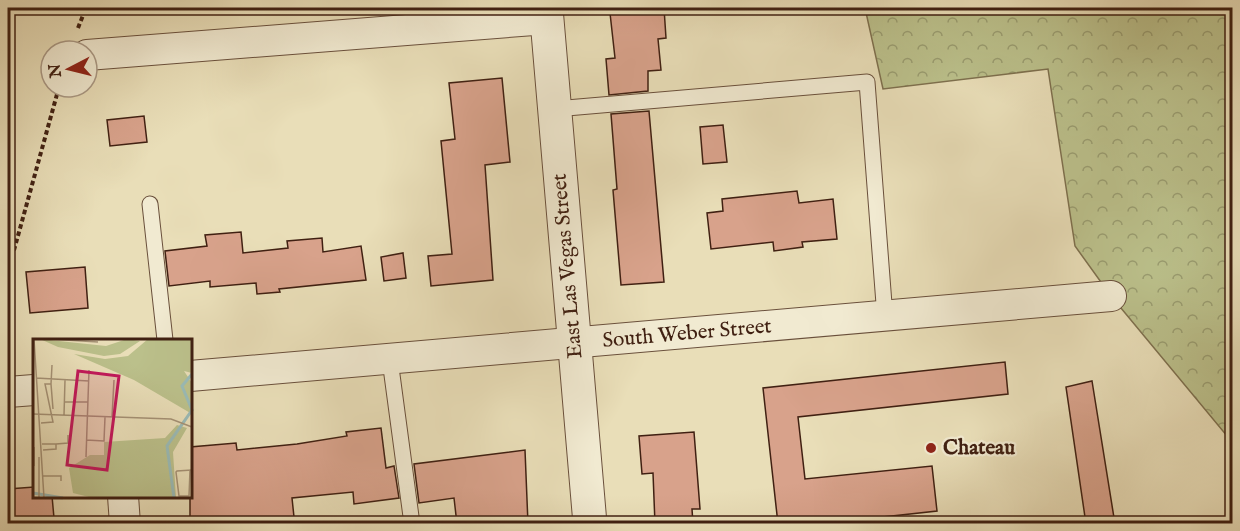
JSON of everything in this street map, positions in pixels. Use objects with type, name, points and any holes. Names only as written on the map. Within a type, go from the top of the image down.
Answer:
[{"type":"street","points":[[99,54],[547,13]]},
{"type":"street","name":"East Las Vegas Street","points":[[547,13],[590,524]]},
{"type":"street","name":"South Weber Street","points":[[192,376],[1111,296]]},
{"type":"street","points":[[8,392],[33,390]]},
{"type":"street","points":[[123,498],[125,524]]},
{"type":"lane","points":[[555,109],[867,82],[885,317]]},
{"type":"lane","points":[[150,204],[165,339]]},
{"type":"lane","points":[[390,360],[412,524]]},
{"type":"path","points":[[8,272],[56,99]]},
{"type":"green space","points":[[865,8],[1232,8],[1232,442],[1111,296],[1075,246],[1048,69],[883,89]]},
{"type":"building","points":[[664,8],[666,38],[658,39],[661,70],[648,71],[648,91],[609,95],[606,59],[615,58],[610,13]]},
{"type":"building","points":[[502,78],[510,162],[485,165],[493,280],[431,286],[428,256],[452,254],[441,141],[455,139],[449,83]]},
{"type":"building","points":[[649,111],[664,282],[621,285],[613,190],[617,189],[611,114]]},
{"type":"building","points":[[144,116],[147,142],[110,146],[107,120]]},
{"type":"building","points":[[723,125],[727,162],[703,164],[700,127]]},
{"type":"building","points":[[797,191],[799,203],[833,199],[837,239],[802,242],[803,247],[774,251],[773,242],[711,249],[707,213],[723,211],[722,199]]},
{"type":"building","points":[[241,232],[243,253],[288,248],[287,241],[322,238],[323,252],[361,246],[366,280],[279,289],[280,292],[257,294],[256,283],[210,287],[210,281],[169,286],[165,251],[207,246],[205,235]]},
{"type":"building","points":[[403,253],[406,278],[384,281],[381,257]]},
{"type":"building","points":[[85,267],[88,308],[30,313],[26,272]]},
{"type":"building","points":[[1005,362],[1008,394],[798,417],[805,479],[932,466],[937,511],[819,524],[778,524],[763,388]]},
{"type":"building","points":[[1092,381],[1115,524],[1086,524],[1066,387]]},
{"type":"building","points":[[381,428],[386,468],[394,466],[399,498],[354,504],[353,492],[292,498],[294,517],[243,524],[190,524],[192,447],[236,443],[237,450],[347,436],[346,432]]},
{"type":"building","points":[[694,432],[700,509],[692,509],[693,524],[655,524],[653,473],[642,474],[639,436]]},
{"type":"building","points":[[525,450],[528,524],[457,524],[454,498],[419,503],[414,464]]},
{"type":"building","points":[[33,487],[33,498],[52,498],[54,518],[8,522],[8,489]]},
{"type":"place","name":"Chateau","points":[[931,448]]}]
